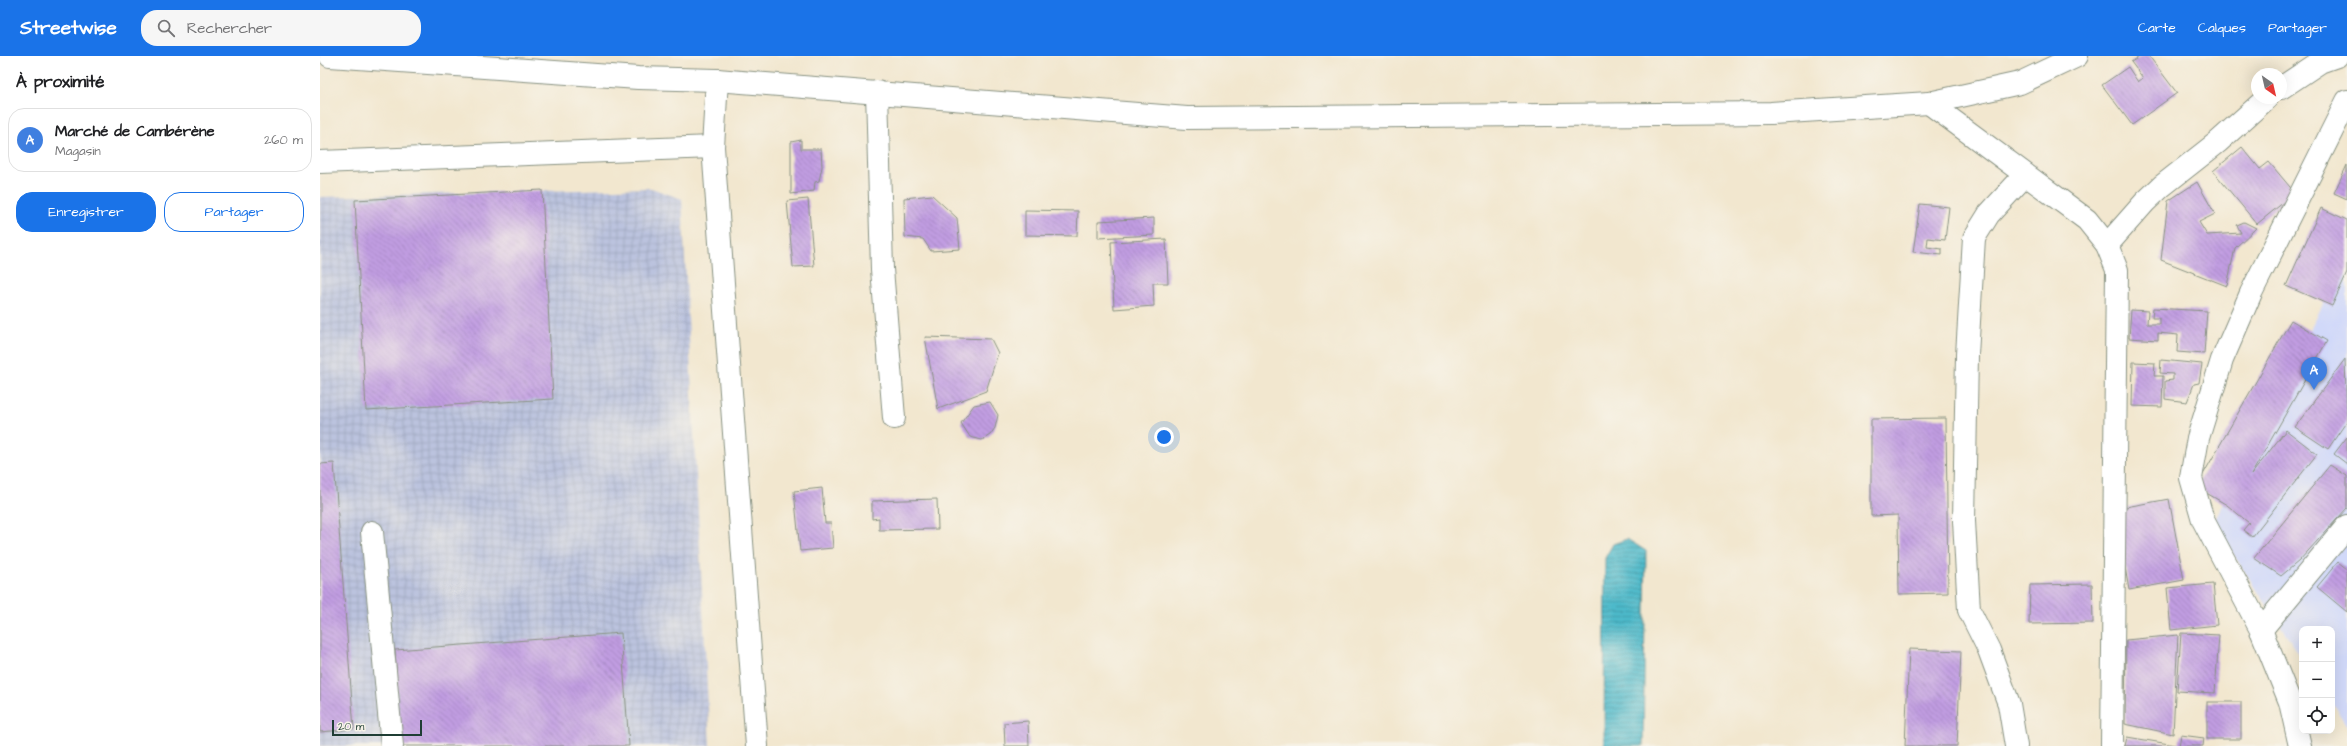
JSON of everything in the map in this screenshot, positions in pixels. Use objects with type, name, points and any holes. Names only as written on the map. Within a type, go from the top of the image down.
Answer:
[{"type":"street","points":[[330,56],[638,78],[717,80],[1187,118],[1771,113],[1929,103],[2020,83],[2077,56]]},
{"type":"street","points":[[2287,84],[2320,62],[2337,56]]},
{"type":"street","points":[[717,80],[713,147],[757,746]]},
{"type":"street","points":[[876,92],[882,269],[894,418]]},
{"type":"street","points":[[2300,746],[2290,702],[2261,630],[2202,520],[2191,478],[2198,438],[2222,360],[2251,293],[2347,101]]},
{"type":"street","points":[[1929,103],[2025,175],[2060,198],[2087,220],[2107,245],[2117,270],[2112,746]]},
{"type":"street","points":[[2107,245],[2145,202],[2162,186],[2218,142],[2260,104]]},
{"type":"street","points":[[320,162],[713,147]]},
{"type":"street","points":[[2016,746],[2009,704],[1989,650],[1969,610],[1964,521],[1967,355],[1974,238],[1989,214],[2025,175]]},
{"type":"street","points":[[2261,630],[2347,526]]},
{"type":"street","points":[[372,532],[392,746]]},
{"type":"shaded area","points":[[651,188],[682,199],[710,746],[320,746],[320,197]]},
{"type":"shaded area","points":[[2347,256],[2347,726],[2335,708],[2335,626],[2299,626],[2299,653],[2213,524]]},
{"type":"water","points":[[1627,539],[1646,551],[1643,746],[1604,746],[1605,558],[1613,544]]},
{"type":"building","points":[[2141,56],[2149,56],[2177,93],[2132,125],[2102,85],[2128,67],[2138,82],[2143,78],[2131,62]]},
{"type":"building","points":[[801,140],[801,149],[821,149],[822,167],[819,181],[815,182],[814,191],[791,194],[791,142]]},
{"type":"building","points":[[2242,147],[2260,169],[2269,162],[2295,193],[2257,224],[2213,171]]},
{"type":"building","points":[[2347,165],[2347,199],[2334,193]]},
{"type":"building","points":[[2197,182],[2215,214],[2199,222],[2207,235],[2241,233],[2237,225],[2244,222],[2256,228],[2235,248],[2227,286],[2161,260],[2168,201]]},
{"type":"building","points":[[542,190],[553,399],[366,410],[355,200]]},
{"type":"building","points":[[932,195],[957,218],[960,249],[931,251],[923,239],[905,237],[904,198]]},
{"type":"building","points":[[808,199],[814,266],[793,267],[787,201]]},
{"type":"building","points":[[1920,204],[1949,207],[1945,240],[1928,238],[1927,247],[1942,249],[1942,255],[1913,252]]},
{"type":"building","points":[[2321,208],[2347,220],[2347,273],[2332,306],[2286,286]]},
{"type":"building","points":[[1025,210],[1078,211],[1077,236],[1025,235]]},
{"type":"building","points":[[1154,218],[1154,235],[1098,238],[1098,221]]},
{"type":"building","points":[[1166,239],[1168,283],[1153,283],[1154,306],[1114,309],[1111,242]]},
{"type":"building","points":[[2153,308],[2207,311],[2204,354],[2177,352],[2178,335],[2158,333],[2158,340],[2129,338],[2131,310],[2148,311],[2147,324],[2159,324],[2159,318],[2152,318]]},
{"type":"building","points":[[2291,320],[2327,341],[2251,475],[2286,430],[2317,454],[2252,537],[2243,530],[2249,523],[2227,505],[2196,487]]},
{"type":"building","points":[[925,337],[991,339],[998,353],[986,391],[938,409]]},
{"type":"building","points":[[2345,359],[2347,421],[2328,449],[2295,427]]},
{"type":"building","points":[[2161,360],[2202,364],[2199,383],[2194,384],[2187,402],[2165,399],[2165,381],[2173,380],[2173,374],[2160,373]]},
{"type":"building","points":[[2133,362],[2155,363],[2154,376],[2163,376],[2162,407],[2132,406]]},
{"type":"building","points":[[990,402],[998,415],[995,428],[990,435],[982,440],[970,437],[961,423],[974,405]]},
{"type":"building","points":[[1946,418],[1948,593],[1899,594],[1898,515],[1871,516],[1871,419]]},
{"type":"building","points":[[2347,437],[2347,464],[2334,454]]},
{"type":"building","points":[[334,463],[354,729],[320,732],[320,464]]},
{"type":"building","points":[[2330,465],[2347,476],[2347,508],[2299,561],[2281,576],[2254,558]]},
{"type":"building","points":[[822,488],[825,523],[831,523],[833,548],[800,551],[794,491]]},
{"type":"building","points":[[937,499],[938,529],[879,530],[879,518],[872,519],[872,501]]},
{"type":"building","points":[[2169,499],[2184,580],[2129,590],[2115,509]]},
{"type":"building","points":[[2338,562],[2347,569],[2347,612],[2317,587]]},
{"type":"building","points":[[2092,584],[2093,623],[2029,624],[2030,585]]},
{"type":"building","points":[[2213,584],[2217,625],[2171,630],[2167,588]]},
{"type":"building","points":[[621,633],[629,746],[401,746],[395,650]]},
{"type":"building","points":[[2181,633],[2219,635],[2215,693],[2177,691]]},
{"type":"building","points":[[2178,635],[2173,734],[2125,724],[2126,640]]},
{"type":"building","points":[[1909,649],[1961,651],[1957,746],[1905,746]]},
{"type":"building","points":[[2207,702],[2241,702],[2241,739],[2207,739]]},
{"type":"building","points":[[1028,721],[1029,746],[1005,746],[1004,723]]},
{"type":"building","points":[[2181,735],[2204,738],[2203,746],[2179,746]]},
{"type":"building","points":[[2127,737],[2175,745],[2125,746]]},
{"type":"place","name":"Marché de Cambérène","points":[[2314,390]]}]
